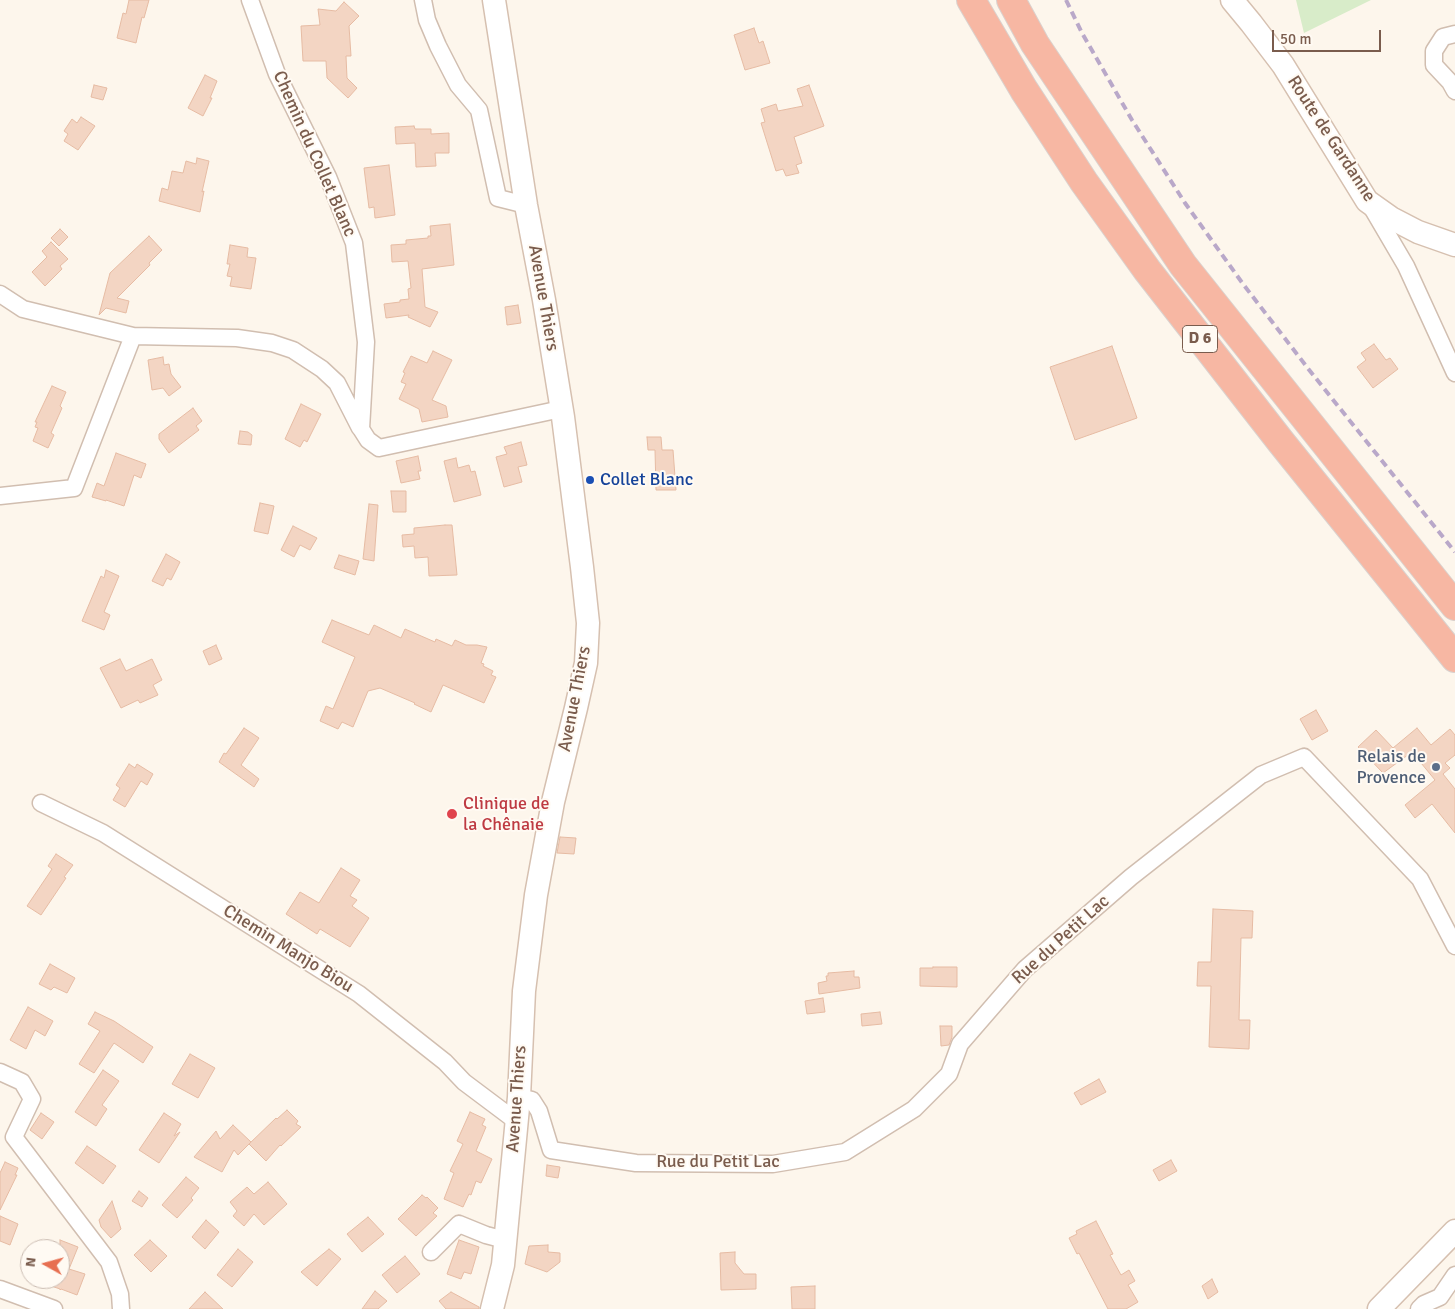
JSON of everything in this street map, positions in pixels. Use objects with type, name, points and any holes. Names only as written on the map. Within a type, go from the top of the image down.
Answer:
[{"type":"highway","name":"D 6","points":[[971,0],[1024,90],[1084,182],[1147,270],[1275,434],[1455,658]]},
{"type":"highway","name":"D 6","points":[[1011,0],[1035,44],[1183,265],[1455,606]]},
{"type":"main road","name":"Avenue Thiers","points":[[492,1309],[502,1265],[505,1240],[519,1097],[524,992],[536,895],[553,802],[576,708],[586,655],[587,613],[561,409],[544,300],[526,205],[494,0]]},
{"type":"main road","name":"Route de Gardanne","points":[[1232,0],[1282,65],[1368,201],[1391,218],[1418,232],[1455,245]]},
{"type":"main road","points":[[1379,1309],[1455,1232]]},
{"type":"street","name":"Chemin du Collet Blanc","points":[[250,0],[277,74],[328,177],[354,243],[366,342],[361,429]]},
{"type":"street","points":[[423,0],[427,20],[438,46],[458,85],[479,110],[498,198],[526,205]]},
{"type":"street","points":[[1455,34],[1443,37],[1434,51],[1434,66],[1450,82],[1455,91]]},
{"type":"street","points":[[1368,201],[1406,266],[1455,373]]},
{"type":"street","points":[[0,294],[23,309],[133,336],[237,338],[272,343],[293,350],[322,369],[337,383],[368,440],[379,448],[561,409]]},
{"type":"street","points":[[0,496],[74,488],[133,336]]},
{"type":"street","name":"Rue du Petit Lac","points":[[519,1097],[532,1100],[539,1111],[551,1150],[636,1162],[773,1164],[845,1152],[914,1109],[949,1074],[960,1044],[1025,968],[1131,877],[1261,776],[1304,757],[1420,879],[1455,946]]},
{"type":"street","name":"Chemin Manjo Biou","points":[[41,803],[103,833],[359,994],[445,1062],[464,1082],[516,1121]]},
{"type":"street","points":[[0,1072],[22,1082],[32,1099],[14,1137],[109,1262],[120,1294],[121,1309]]},
{"type":"street","points":[[431,1252],[459,1224],[486,1235],[505,1240]]},
{"type":"street","points":[[1419,1309],[1424,1304],[1440,1297],[1455,1275]]},
{"type":"street","points":[[0,1289],[54,1309]]},
{"type":"green space","points":[[1296,0],[1371,0],[1304,33]]},
{"type":"building","points":[[129,0],[149,0],[144,18],[142,17],[136,43],[117,38],[123,13],[126,14]]},
{"type":"building","points":[[344,2],[359,16],[349,26],[351,56],[346,56],[347,78],[357,88],[348,98],[327,78],[326,61],[303,61],[301,26],[320,25],[318,9],[336,11]]},
{"type":"building","points":[[754,28],[759,43],[763,41],[770,63],[745,70],[734,35]]},
{"type":"building","points":[[205,75],[217,81],[210,98],[212,98],[203,116],[188,108]]},
{"type":"building","points":[[94,85],[107,88],[103,100],[91,97]]},
{"type":"building","points":[[809,85],[824,126],[794,137],[802,163],[796,165],[799,173],[786,176],[783,169],[776,171],[761,123],[765,122],[761,109],[776,104],[778,111],[803,106],[797,89]]},
{"type":"building","points":[[81,117],[95,126],[78,150],[64,141],[68,134],[64,131],[72,119],[77,123]]},
{"type":"building","points":[[414,126],[415,129],[431,129],[431,134],[449,133],[449,153],[435,153],[436,166],[416,167],[415,143],[396,144],[395,127]]},
{"type":"building","points":[[197,158],[209,161],[202,192],[204,191],[200,212],[159,201],[162,188],[168,190],[172,171],[183,173],[186,161],[196,164]]},
{"type":"building","points":[[389,165],[395,215],[375,218],[374,207],[369,208],[364,168]]},
{"type":"building","points":[[450,224],[454,265],[422,269],[425,307],[438,312],[430,327],[408,317],[409,315],[386,318],[384,304],[409,299],[408,289],[411,288],[408,261],[392,262],[391,245],[406,244],[406,240],[428,238],[428,236],[431,236],[430,226]]},
{"type":"building","points":[[60,229],[68,237],[59,246],[51,238]]},
{"type":"building","points":[[149,236],[162,250],[149,263],[150,265],[117,298],[129,301],[126,313],[106,308],[99,315],[110,273]]},
{"type":"building","points":[[51,242],[68,259],[60,266],[62,269],[45,286],[32,272],[47,257],[42,251]]},
{"type":"building","points":[[230,245],[248,248],[247,257],[256,258],[251,289],[230,286],[232,277],[227,276],[230,264],[227,264]]},
{"type":"building","points":[[518,305],[521,323],[507,325],[505,307]]},
{"type":"building","points":[[1374,344],[1386,360],[1390,358],[1398,369],[1373,388],[1357,367],[1366,360],[1361,353]]},
{"type":"building","points":[[1112,346],[1137,418],[1075,440],[1050,367]]},
{"type":"building","points":[[433,351],[452,360],[432,400],[446,406],[448,417],[422,422],[419,409],[399,399],[406,384],[401,382],[405,373],[403,372],[411,356],[427,363]]},
{"type":"building","points":[[163,357],[164,365],[169,364],[171,374],[181,387],[169,396],[163,388],[152,390],[148,360]]},
{"type":"building","points":[[52,386],[66,392],[60,406],[62,408],[51,433],[54,435],[48,448],[33,441],[38,428],[35,427],[37,422],[35,422]]},
{"type":"building","points":[[301,404],[321,414],[307,442],[304,440],[300,447],[285,439]]},
{"type":"building","points":[[193,408],[202,421],[196,426],[199,430],[169,453],[159,439],[159,434]]},
{"type":"building","points":[[240,431],[248,432],[252,435],[251,445],[238,444]]},
{"type":"building","points":[[647,437],[661,437],[662,450],[673,450],[676,490],[656,490],[655,450],[648,450]]},
{"type":"building","points":[[521,442],[527,465],[518,467],[522,482],[504,487],[496,457],[507,454],[504,447]]},
{"type":"building","points":[[116,453],[146,464],[141,478],[134,475],[124,506],[92,497],[97,483],[104,486]]},
{"type":"building","points":[[418,456],[421,471],[418,471],[420,479],[401,483],[396,461]]},
{"type":"building","points":[[456,458],[458,468],[469,465],[471,472],[475,471],[481,495],[454,502],[444,461]]},
{"type":"building","points":[[391,491],[406,491],[406,512],[393,512]]},
{"type":"building","points":[[260,503],[274,506],[268,534],[254,531]]},
{"type":"building","points":[[369,504],[378,505],[374,561],[363,559]]},
{"type":"building","points":[[452,525],[457,575],[429,576],[428,557],[415,558],[414,546],[403,547],[402,535],[414,534],[414,528]]},
{"type":"building","points":[[293,526],[317,538],[310,550],[300,545],[294,557],[281,550]]},
{"type":"building","points":[[166,554],[180,562],[171,580],[167,578],[163,586],[152,581]]},
{"type":"building","points":[[339,555],[359,561],[355,575],[334,568]]},
{"type":"building","points":[[106,570],[119,576],[104,612],[110,615],[104,630],[82,621],[101,576],[104,578]]},
{"type":"building","points":[[332,620],[369,635],[374,625],[401,638],[405,629],[435,642],[436,639],[452,646],[455,640],[466,645],[487,647],[481,663],[493,671],[491,675],[496,677],[484,703],[443,685],[431,712],[380,688],[368,691],[353,727],[342,722],[338,729],[320,721],[326,706],[333,709],[355,657],[322,642]]},
{"type":"building","points":[[216,645],[222,659],[209,665],[203,651]]},
{"type":"building","points":[[120,659],[126,671],[152,659],[162,680],[153,685],[158,695],[140,703],[138,700],[121,708],[100,668]]},
{"type":"building","points":[[1316,710],[1328,731],[1312,740],[1300,719]]},
{"type":"building","points":[[244,728],[259,738],[241,765],[259,779],[254,787],[219,762]]},
{"type":"building","points":[[1417,728],[1431,745],[1450,729],[1455,735],[1455,755],[1445,763],[1450,768],[1443,774],[1455,789],[1455,833],[1432,804],[1415,818],[1405,805],[1435,780],[1412,752],[1383,773],[1358,747],[1376,730],[1393,748]]},
{"type":"building","points":[[129,764],[135,768],[137,764],[153,774],[147,785],[141,781],[125,807],[113,800],[120,788],[116,785]]},
{"type":"building","points":[[560,837],[576,838],[574,854],[557,853]]},
{"type":"building","points":[[56,854],[73,865],[41,915],[27,906],[52,869],[48,866]]},
{"type":"building","points":[[341,868],[360,880],[350,896],[357,900],[352,906],[369,918],[350,947],[320,929],[317,934],[286,914],[300,892],[319,903]]},
{"type":"building","points":[[1213,909],[1253,911],[1252,938],[1241,938],[1239,1020],[1250,1020],[1249,1049],[1209,1047],[1211,986],[1197,986],[1198,962],[1211,962]]},
{"type":"building","points":[[50,964],[75,978],[67,993],[54,987],[51,990],[39,984]]},
{"type":"building","points":[[957,967],[957,987],[920,986],[920,968]]},
{"type":"building","points":[[854,971],[854,977],[859,977],[860,988],[819,994],[818,983],[827,981],[826,976],[828,976],[828,973]]},
{"type":"building","points":[[823,998],[825,1012],[807,1014],[805,1001]]},
{"type":"building","points":[[28,1007],[53,1021],[45,1036],[35,1030],[26,1049],[10,1040]]},
{"type":"building","points":[[95,1012],[114,1021],[153,1047],[143,1063],[114,1043],[94,1073],[79,1064],[100,1031],[88,1024]]},
{"type":"building","points":[[880,1012],[882,1024],[862,1026],[861,1014]]},
{"type":"building","points":[[940,1026],[952,1026],[952,1037],[949,1045],[941,1046]]},
{"type":"building","points":[[190,1054],[215,1068],[198,1098],[172,1084]]},
{"type":"building","points":[[103,1070],[119,1081],[102,1105],[107,1109],[96,1126],[75,1112]]},
{"type":"building","points":[[1099,1079],[1106,1092],[1081,1105],[1074,1093]]},
{"type":"building","points":[[287,1110],[298,1121],[296,1124],[301,1127],[280,1145],[266,1161],[249,1144]]},
{"type":"building","points":[[470,1112],[485,1119],[482,1125],[486,1127],[476,1151],[492,1159],[481,1183],[476,1181],[471,1195],[469,1194],[463,1207],[444,1199],[454,1173],[450,1171],[463,1144],[457,1141]]},
{"type":"building","points":[[41,1113],[54,1122],[42,1139],[30,1130]]},
{"type":"building","points":[[164,1113],[181,1124],[174,1136],[180,1132],[159,1163],[139,1150]]},
{"type":"building","points":[[233,1125],[251,1142],[238,1155],[234,1150],[222,1172],[194,1157],[216,1131],[220,1139]]},
{"type":"building","points":[[87,1146],[116,1166],[103,1184],[75,1163]]},
{"type":"building","points":[[1171,1160],[1177,1171],[1159,1181],[1153,1170]]},
{"type":"building","points":[[5,1162],[18,1168],[15,1175],[17,1175],[0,1210],[0,1173]]},
{"type":"building","points":[[547,1165],[560,1167],[558,1178],[546,1176]]},
{"type":"building","points":[[186,1177],[199,1188],[191,1198],[193,1200],[177,1218],[162,1205]]},
{"type":"building","points":[[268,1182],[287,1204],[264,1225],[254,1214],[244,1226],[233,1216],[237,1211],[230,1202],[247,1187],[254,1194]]},
{"type":"building","points":[[139,1191],[148,1198],[142,1207],[132,1201]]},
{"type":"building","points":[[422,1195],[427,1197],[438,1208],[433,1213],[437,1216],[416,1236],[398,1219]]},
{"type":"building","points":[[112,1201],[121,1229],[111,1238],[101,1227],[99,1220]]},
{"type":"building","points":[[0,1216],[18,1224],[10,1245],[0,1241]]},
{"type":"building","points":[[368,1217],[384,1234],[362,1252],[347,1234]]},
{"type":"building","points":[[206,1220],[219,1232],[205,1249],[192,1237]]},
{"type":"building","points":[[1096,1221],[1113,1254],[1110,1255],[1121,1275],[1129,1270],[1135,1281],[1128,1285],[1138,1302],[1126,1309],[1108,1309],[1079,1253],[1077,1254],[1069,1238],[1077,1234],[1076,1231]]},
{"type":"building","points":[[150,1240],[167,1256],[151,1272],[134,1255]]},
{"type":"building","points":[[459,1240],[479,1247],[471,1274],[464,1272],[461,1279],[447,1274]]},
{"type":"building","points":[[70,1244],[78,1247],[70,1267]]},
{"type":"building","points":[[548,1245],[548,1252],[560,1253],[560,1262],[547,1272],[525,1264],[529,1246]]},
{"type":"building","points":[[238,1249],[253,1262],[232,1287],[217,1275]]},
{"type":"building","points":[[329,1249],[341,1259],[317,1286],[301,1272]]},
{"type":"building","points":[[735,1252],[735,1263],[744,1274],[756,1274],[756,1289],[721,1290],[720,1253]]},
{"type":"building","points":[[405,1256],[420,1274],[397,1293],[382,1275]]},
{"type":"building","points":[[70,1269],[85,1274],[77,1295],[61,1289],[70,1289]]},
{"type":"building","points":[[1212,1279],[1218,1292],[1208,1299],[1202,1286]]},
{"type":"building","points":[[815,1286],[815,1309],[792,1309],[791,1287]]},
{"type":"building","points":[[375,1291],[387,1301],[378,1309],[362,1309]]},
{"type":"building","points":[[205,1292],[223,1309],[189,1309]]},
{"type":"building","points":[[451,1292],[479,1307],[479,1309],[446,1309],[439,1301]]},
{"type":"railway","points":[[1066,0],[1082,33],[1132,120],[1185,203],[1243,284],[1310,371],[1455,552]]},
{"type":"place","name":"Collet Blanc","points":[[590,480]]},
{"type":"place","name":"Relais de Provence","points":[[1436,767]]},
{"type":"place","name":"Clinique de la Chênaie","points":[[452,814]]}]
